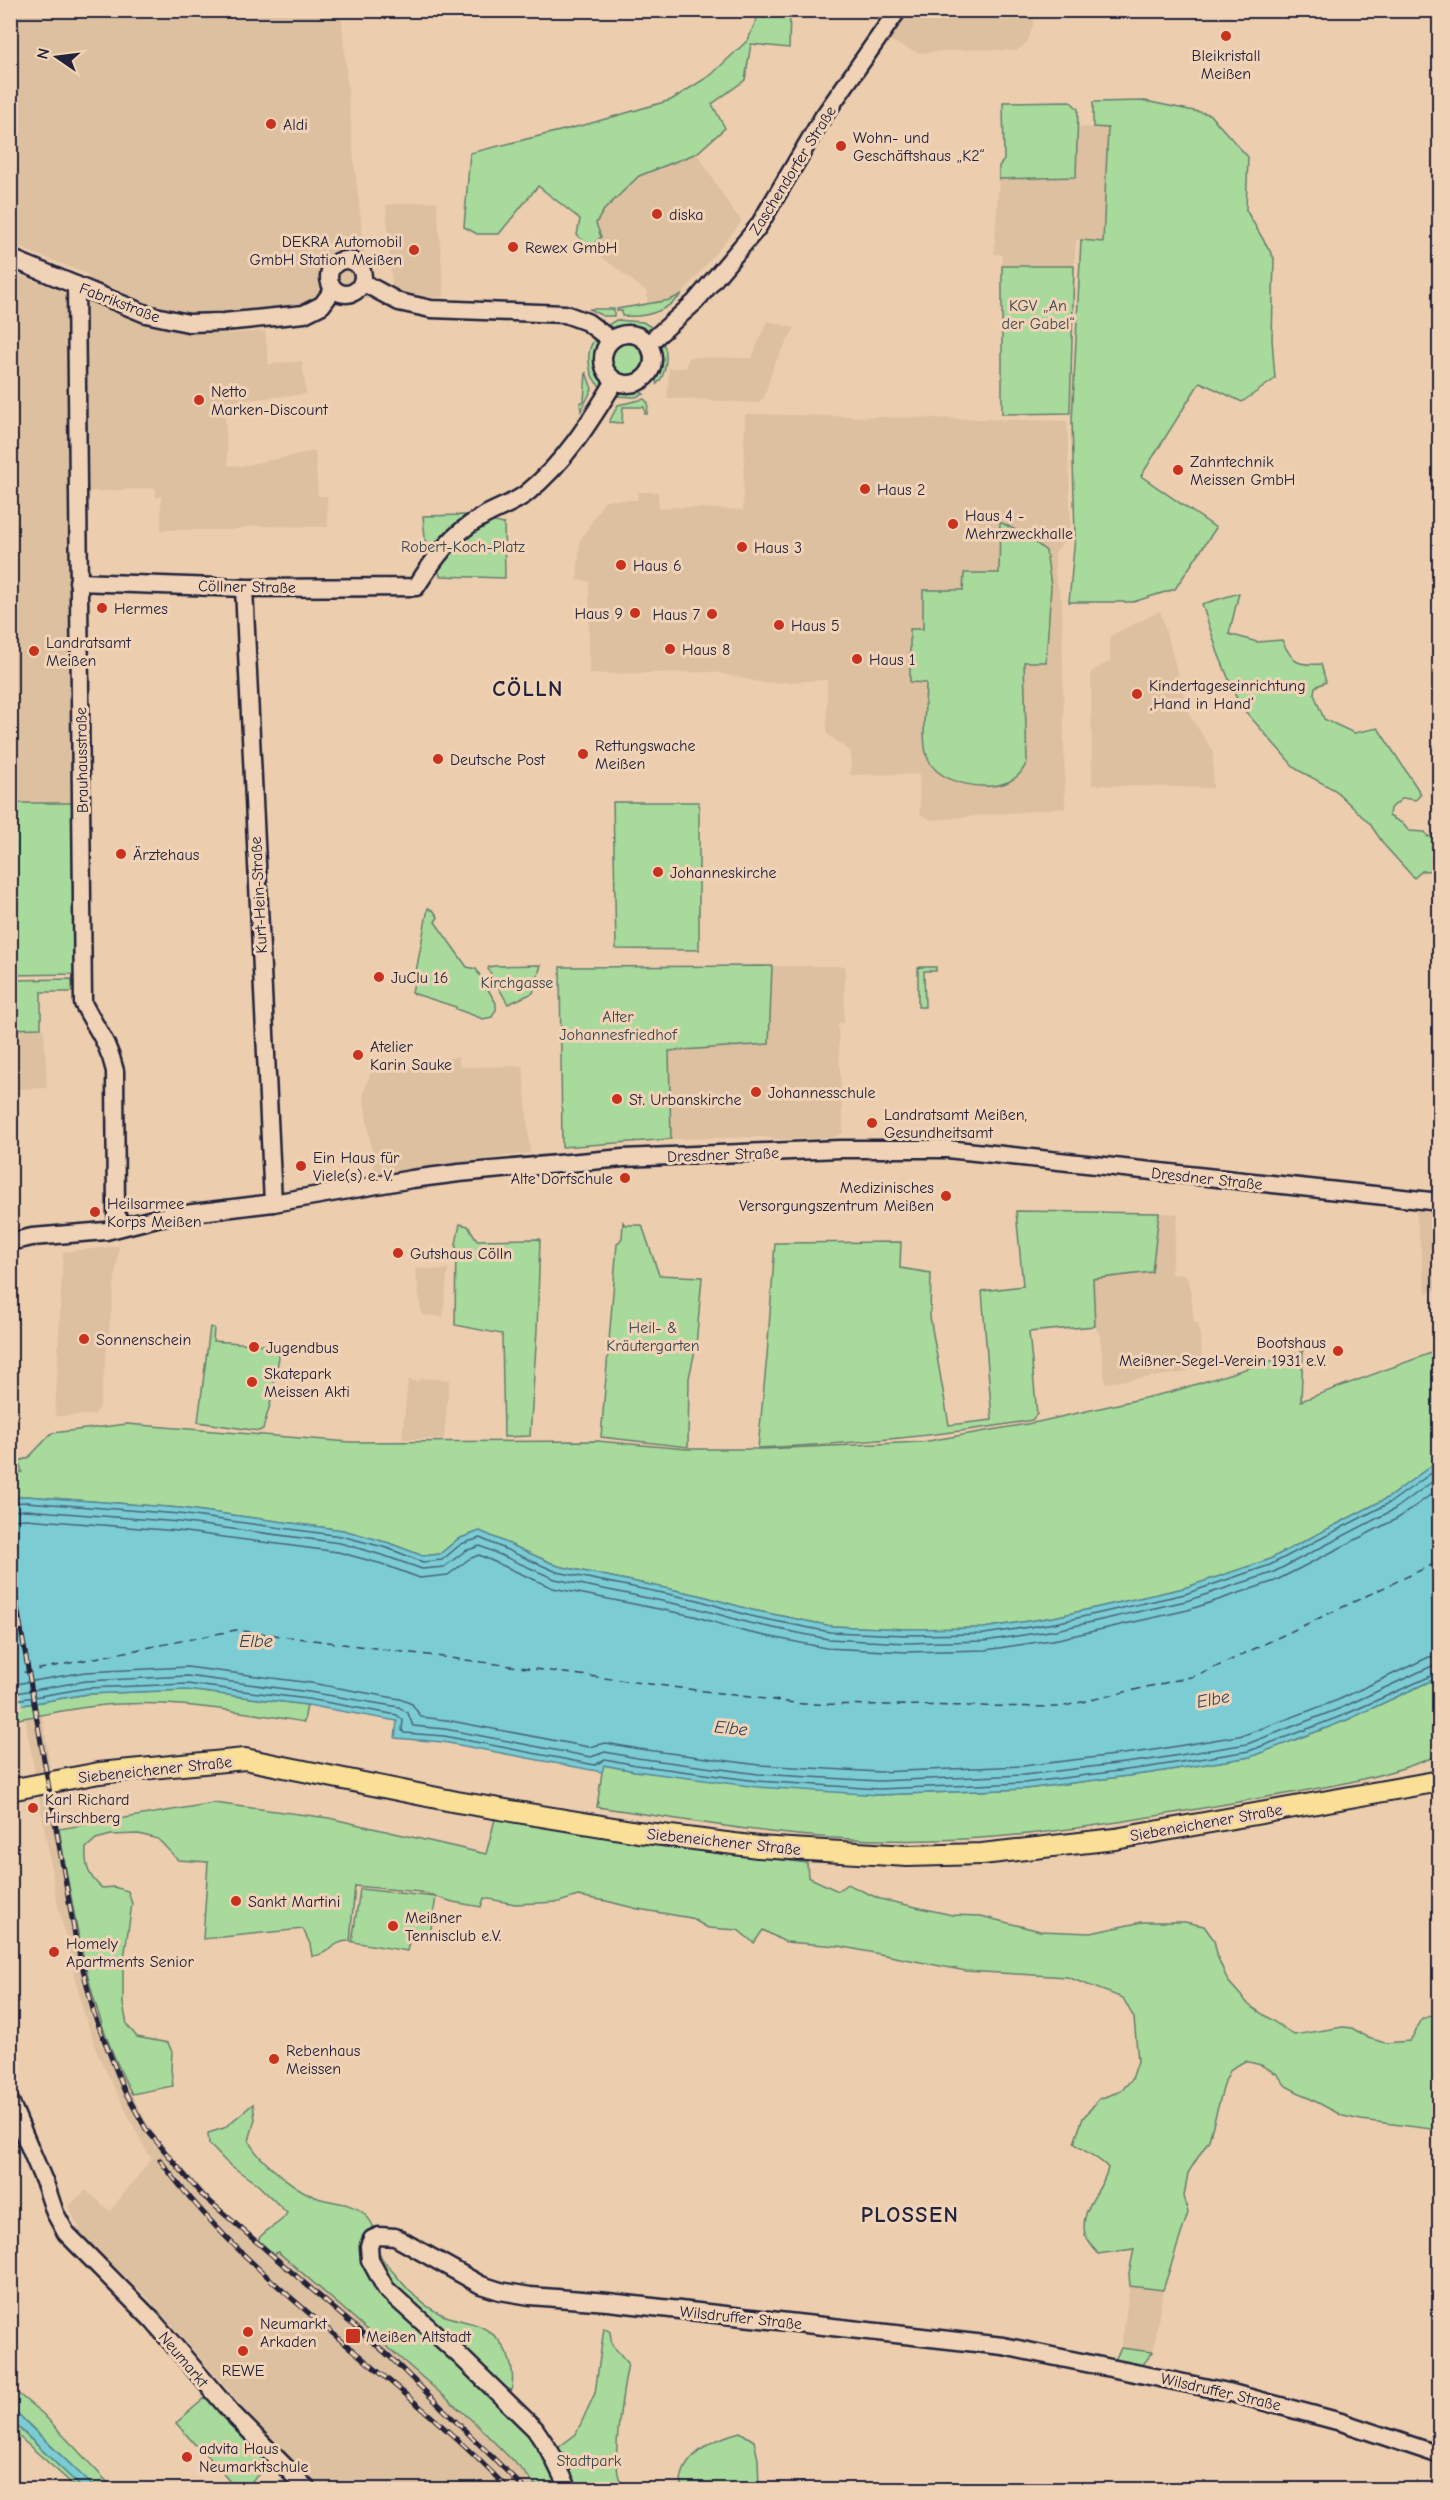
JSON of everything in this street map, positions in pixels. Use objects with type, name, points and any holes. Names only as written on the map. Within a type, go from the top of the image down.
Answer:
[{"type":"main road","name":"Siebeneichener Straße","points":[[10,1790],[99,1773],[245,1759],[479,1806],[638,1832],[758,1847],[907,1856],[982,1854],[1115,1839],[1440,1781]]},
{"type":"street","name":"Zaschendorfer Straße","points":[[648,344],[695,302],[759,227],[823,117],[898,10]]},
{"type":"street","name":"Fabrikstraße","points":[[10,258],[146,314],[188,323],[304,314],[321,305],[333,290]]},
{"type":"street","points":[[348,260],[358,265],[363,282],[356,292],[340,294],[330,285],[329,273],[332,267],[341,261],[348,260]]},
{"type":"street","points":[[363,282],[399,302],[430,309],[565,314],[587,322],[611,340]]},
{"type":"street","name":"Brauhausstraße","points":[[76,285],[83,1003],[101,1032],[111,1054],[115,1071],[116,1214],[123,1226]]},
{"type":"street","points":[[623,334],[631,334],[638,336],[648,344],[653,357],[648,374],[634,383],[615,381],[606,372],[603,359],[605,348],[611,340],[623,334]]},
{"type":"street","name":"Cöllner Straße","points":[[78,582],[244,588],[416,587],[435,558],[455,536],[480,518],[516,501],[550,471],[586,428],[615,381]]},
{"type":"street","name":"Kurt-Hein-Straße","points":[[244,588],[273,1203]]},
{"type":"street","name":"Dresdner Straße","points":[[10,1242],[32,1237],[106,1232],[161,1216],[273,1203],[412,1179],[622,1158],[714,1152],[927,1148],[1440,1202]]},
{"type":"street","name":"Neumarkt","points":[[10,2102],[62,2227],[76,2246],[153,2321],[223,2404],[308,2490]]},
{"type":"street","name":"Wilsdruffer Straße","points":[[569,2490],[551,2453],[535,2429],[460,2356],[386,2289],[370,2260],[369,2246],[372,2239],[379,2236],[395,2237],[481,2285],[500,2291],[1003,2346],[1228,2392],[1341,2422],[1440,2455]]},
{"type":"shaded area","points":[[911,10],[1037,11],[1028,41],[1017,51],[977,49],[918,53],[888,40]]},
{"type":"shaded area","points":[[10,11],[341,11],[354,160],[370,299],[215,312],[220,334],[265,331],[269,364],[302,361],[306,394],[224,402],[228,465],[241,466],[315,451],[318,496],[327,496],[328,527],[252,526],[232,530],[161,530],[161,497],[156,497],[156,488],[86,492],[84,342],[89,275],[11,244]]},
{"type":"shaded area","points":[[1077,127],[1108,128],[1103,242],[1076,240],[1074,266],[1002,266],[1002,255],[994,254],[999,179],[1076,177]]},
{"type":"shaded area","points":[[697,153],[731,208],[742,221],[682,294],[670,300],[647,305],[647,292],[590,248],[601,237],[596,223],[604,210],[640,176]]},
{"type":"shaded area","points":[[437,201],[444,297],[393,297],[386,205]]},
{"type":"shaded area","points":[[10,271],[67,294],[74,803],[11,803]]},
{"type":"shaded area","points":[[767,321],[795,328],[774,364],[764,398],[757,403],[667,398],[669,368],[686,368],[689,357],[752,358]]},
{"type":"shaded area","points":[[745,414],[1067,421],[1071,532],[1055,553],[1055,575],[1062,601],[1065,808],[932,820],[920,814],[919,774],[850,775],[851,752],[827,734],[827,680],[764,683],[714,672],[589,674],[589,581],[577,580],[580,541],[605,500],[637,500],[638,492],[658,492],[659,509],[677,507],[743,510]]},
{"type":"shaded area","name":"Kindertageseinrichtung ‚Hand in Hand‘","points":[[1160,611],[1190,716],[1213,751],[1213,788],[1092,785],[1091,672],[1110,661],[1110,636]]},
{"type":"shaded area","name":"Johannesschule","points":[[772,966],[845,966],[844,1023],[838,1023],[843,1133],[831,1138],[671,1139],[669,1051],[769,1044]]},
{"type":"shaded area","points":[[44,1029],[47,1088],[11,1089],[11,1030]]},
{"type":"shaded area","points":[[458,1057],[460,1067],[523,1066],[530,1153],[432,1166],[376,1181],[363,1093],[376,1059],[409,1071],[411,1064]]},
{"type":"shaded area","points":[[1416,1211],[1439,1213],[1439,1290],[1426,1293]]},
{"type":"shaded area","points":[[1159,1213],[1178,1214],[1171,1274],[1185,1275],[1190,1286],[1194,1322],[1199,1324],[1203,1365],[1181,1373],[1105,1383],[1100,1336],[1095,1326],[1092,1279],[1152,1272]]},
{"type":"shaded area","name":"Sonnenschein","points":[[119,1246],[100,1406],[94,1415],[55,1416],[63,1252]]},
{"type":"shaded area","points":[[415,1268],[443,1270],[448,1268],[443,1317],[422,1315]]},
{"type":"shaded area","points":[[421,1378],[449,1380],[444,1439],[402,1439],[408,1380],[418,1381]]},
{"type":"shaded area","points":[[10,1534],[44,1725],[59,1829],[91,1989],[116,2066],[146,2121],[164,2148],[217,2205],[274,2254],[278,2252],[351,2313],[475,2423],[539,2489],[320,2489],[289,2461],[148,2298],[85,2239],[68,2207],[86,2190],[110,2211],[152,2158],[145,2149],[98,2055],[82,2007],[57,1901],[11,1636]]},
{"type":"shaded area","points":[[1130,2286],[1163,2290],[1153,2352],[1121,2348]]},
{"type":"green space","points":[[760,11],[790,11],[789,48],[751,44],[745,80],[712,104],[725,128],[697,153],[639,176],[604,210],[596,223],[601,237],[590,248],[577,235],[580,219],[538,186],[499,234],[477,234],[464,227],[470,153],[588,124],[671,100],[711,75],[748,40]]},
{"type":"green space","points":[[1070,101],[1078,109],[1076,177],[999,179],[999,166],[1004,160],[1003,102]]},
{"type":"green space","points":[[1145,101],[1209,114],[1248,157],[1246,210],[1274,258],[1272,339],[1275,379],[1242,402],[1200,382],[1141,476],[1216,528],[1175,589],[1133,602],[1069,602],[1075,537],[1072,421],[1081,240],[1103,242],[1108,128],[1093,127],[1093,102]]},
{"type":"green space","name":"KGV „An der Gabel“","points":[[1002,266],[1074,266],[1070,413],[1002,414]]},
{"type":"green space","points":[[682,294],[669,305],[647,315],[622,316],[622,311],[617,311],[617,309],[670,300]]},
{"type":"green space","points":[[589,309],[614,309],[614,316],[603,316]]},
{"type":"green space","points":[[616,320],[643,322],[651,327],[649,330],[634,331],[617,329],[608,325]]},
{"type":"green space","points":[[596,338],[601,387],[593,377],[589,364],[590,349]]},
{"type":"green space","points":[[627,343],[639,347],[643,359],[639,371],[627,375],[615,371],[611,359],[615,347]]},
{"type":"green space","points":[[663,343],[666,364],[657,384],[656,363]]},
{"type":"green space","points":[[586,372],[592,389],[581,411],[580,403],[584,401]]},
{"type":"green space","points":[[627,389],[635,389],[644,394],[635,397],[616,396]]},
{"type":"green space","points":[[644,399],[648,403],[647,414],[645,414],[644,407],[623,407],[622,423],[609,422],[618,405]]},
{"type":"green space","name":"Robert-Koch-Platz","points":[[464,515],[504,524],[505,578],[440,576],[435,558],[426,549],[423,516]]},
{"type":"green space","points":[[1000,522],[1027,536],[1046,551],[1051,586],[1046,662],[1024,662],[1027,762],[1024,768],[1008,782],[999,785],[977,786],[943,775],[935,769],[926,754],[924,734],[926,683],[910,682],[910,629],[923,629],[923,590],[963,590],[964,573],[999,573]]},
{"type":"green space","points":[[1239,593],[1229,634],[1257,642],[1282,640],[1296,661],[1321,664],[1326,682],[1315,687],[1314,694],[1324,719],[1354,733],[1378,728],[1421,794],[1416,800],[1403,798],[1390,809],[1389,816],[1402,823],[1409,831],[1425,832],[1428,837],[1439,832],[1439,870],[1422,871],[1414,878],[1385,846],[1370,824],[1335,790],[1296,769],[1239,704],[1218,653],[1202,604]]},
{"type":"green space","points":[[613,802],[699,802],[699,950],[616,949]]},
{"type":"green space","points":[[10,803],[74,803],[74,974],[11,975]]},
{"type":"green space","points":[[428,908],[438,917],[435,922],[467,967],[476,969],[496,1003],[496,1010],[492,1017],[483,1019],[456,1009],[456,1007],[412,993]]},
{"type":"green space","name":"Kirchgasse","points":[[541,965],[533,993],[508,1004],[488,969],[494,966]]},
{"type":"green space","name":"Alter Johannesfriedhof","points":[[772,966],[769,1044],[669,1051],[671,1139],[562,1147],[560,967]]},
{"type":"green space","points":[[936,967],[936,971],[924,971],[925,1007],[918,1007],[918,968]]},
{"type":"green space","points":[[72,979],[72,992],[41,992],[41,1028],[11,1029],[11,980]]},
{"type":"green space","points":[[1016,1211],[1159,1213],[1152,1272],[1093,1279],[1095,1326],[1029,1332],[1037,1414],[1032,1420],[964,1431],[758,1448],[775,1243],[901,1242],[900,1268],[931,1273],[930,1317],[949,1425],[992,1420],[982,1291],[1023,1286]]},
{"type":"green space","name":"Heil- & Kräutergarten","points":[[623,1222],[625,1225],[642,1225],[659,1275],[702,1277],[696,1346],[689,1378],[688,1447],[601,1437],[617,1244],[622,1238]]},
{"type":"green space","points":[[460,1224],[468,1226],[477,1240],[540,1239],[530,1436],[504,1437],[502,1334],[455,1325],[456,1244]]},
{"type":"green space","points":[[210,1327],[214,1328],[213,1341],[281,1346],[271,1401],[263,1429],[259,1431],[198,1422]]},
{"type":"green space","points":[[1439,1350],[1439,1460],[1389,1497],[1268,1560],[1184,1588],[1054,1617],[984,1628],[907,1629],[831,1626],[752,1610],[699,1595],[558,1566],[480,1531],[458,1539],[440,1554],[423,1556],[389,1543],[343,1530],[180,1508],[26,1496],[11,1498],[10,1473],[22,1472],[19,1461],[28,1458],[52,1433],[127,1424],[350,1442],[597,1441],[687,1449],[763,1449],[922,1442],[1038,1422],[1171,1392],[1303,1351],[1301,1401]]},
{"type":"green space","points":[[1439,1677],[1439,1755],[1389,1772],[1337,1785],[1099,1825],[967,1839],[841,1839],[701,1823],[597,1807],[603,1765],[635,1771],[879,1795],[1025,1789],[1151,1773],[1250,1757],[1347,1720]]},
{"type":"green space","points":[[187,1690],[307,1705],[304,1722],[213,1708],[166,1704],[93,1706],[11,1720],[11,1707],[87,1694]]},
{"type":"green space","points":[[214,1803],[329,1818],[486,1854],[495,1819],[629,1841],[807,1863],[808,1877],[838,1891],[847,1884],[880,1899],[952,1915],[981,1916],[1040,1931],[1091,1933],[1142,1922],[1185,1922],[1204,1926],[1214,1940],[1218,1958],[1228,1981],[1249,2005],[1294,2035],[1343,2027],[1352,2028],[1368,2038],[1386,2043],[1410,2041],[1422,2019],[1439,2013],[1439,2130],[1343,2116],[1286,2086],[1277,2074],[1261,2065],[1245,2061],[1231,2069],[1225,2081],[1209,2140],[1188,2173],[1184,2196],[1188,2213],[1163,2290],[1130,2286],[1129,2273],[1134,2249],[1098,2254],[1086,2236],[1085,2216],[1108,2168],[1074,2143],[1083,2118],[1099,2099],[1121,2091],[1132,2079],[1138,2061],[1134,2018],[1123,1998],[1067,1977],[966,1971],[839,1946],[785,1942],[763,1930],[754,1943],[738,1930],[708,1928],[691,1918],[578,1896],[559,1902],[515,1904],[484,1898],[481,1907],[453,1902],[421,1892],[355,1886],[350,1941],[339,1943],[322,1954],[312,1956],[310,1944],[303,1929],[203,1939],[208,1862],[178,1860],[158,1839],[139,1834],[111,1835],[96,1839],[86,1848],[88,1870],[97,1884],[102,1888],[114,1887],[128,1891],[132,1904],[123,1965],[123,2004],[127,2025],[137,2037],[168,2043],[172,2052],[173,2086],[132,2094],[104,2031],[94,1998],[85,1965],[59,1829]]},
{"type":"green space","name":"Meißner Tennisclub e.V.","points":[[360,1889],[436,1897],[429,1941],[410,1938],[407,1951],[352,1942]]},
{"type":"green space","name":"Stadtpark","points":[[253,2104],[255,2119],[249,2141],[253,2149],[269,2166],[310,2195],[352,2206],[362,2212],[371,2221],[382,2258],[415,2296],[439,2313],[474,2324],[495,2336],[508,2356],[511,2367],[511,2390],[508,2402],[551,2453],[576,2434],[595,2393],[604,2328],[610,2332],[612,2345],[628,2363],[619,2425],[617,2461],[618,2475],[622,2484],[629,2489],[539,2489],[475,2423],[278,2252],[274,2254],[258,2240],[287,2213],[258,2185],[226,2162],[209,2144],[208,2133],[224,2128]]},
{"type":"green space","points":[[1121,2348],[1153,2352],[1141,2367],[1115,2360]]},
{"type":"green space","points":[[10,2387],[43,2414],[114,2489],[96,2489],[11,2407]]},
{"type":"green space","points":[[206,2397],[270,2464],[243,2489],[236,2489],[176,2423]]},
{"type":"green space","points":[[10,2420],[83,2489],[78,2489],[15,2433],[11,2429]]},
{"type":"green space","points":[[740,2432],[754,2441],[758,2459],[759,2489],[681,2489],[685,2468],[699,2451],[719,2439]]},
{"type":"water","name":"Elbe","points":[[1439,1460],[1439,1677],[1347,1720],[1250,1757],[1151,1773],[1025,1789],[879,1795],[757,1787],[604,1765],[602,1772],[443,1742],[395,1738],[397,1721],[307,1705],[187,1690],[87,1694],[11,1707],[11,1498],[26,1496],[180,1508],[343,1530],[389,1543],[423,1556],[440,1554],[458,1539],[480,1531],[558,1566],[699,1595],[752,1610],[831,1626],[907,1629],[984,1628],[1054,1617],[1184,1588],[1268,1560],[1389,1497]]},
{"type":"water","points":[[10,2407],[96,2489],[83,2489],[11,2420]]},
{"type":"pier","points":[[11,1636],[23,1708],[16,1710],[11,1680]]},
{"type":"ferry route","points":[[10,1675],[236,1630],[803,1704],[1060,1707],[1199,1675],[1440,1561]]},
{"type":"railway","points":[[10,1567],[76,1941],[94,2014],[124,2090],[146,2129],[200,2193],[389,2356],[526,2490]]},
{"type":"railway","points":[[160,2160],[198,2207],[239,2250],[283,2291],[421,2408],[509,2490]]},
{"type":"place","name":"Bleikristall Meißen","points":[[1226,36]]},
{"type":"place","name":"Aldi","points":[[271,124]]},
{"type":"place","name":"Wohn- und Geschäftshaus „K2“","points":[[841,146]]},
{"type":"place","name":"diska","points":[[657,214]]},
{"type":"place","name":"Rewex GmbH","points":[[513,247]]},
{"type":"place","name":"DEKRA Automobil GmbH Station Meißen","points":[[414,250]]},
{"type":"place","name":"Netto Marken-Discount","points":[[199,400]]},
{"type":"place","name":"Zahntechnik Meissen GmbH","points":[[1178,470]]},
{"type":"place","name":"Haus 2","points":[[865,489]]},
{"type":"place","name":"Haus 4 - Mehrzweckhalle","points":[[953,524]]},
{"type":"place","name":"Haus 3","points":[[742,547]]},
{"type":"place","name":"Haus 6","points":[[621,565]]},
{"type":"place","name":"Hermes","points":[[102,608]]},
{"type":"place","name":"Haus 9","points":[[635,613]]},
{"type":"place","name":"Haus 7","points":[[712,614]]},
{"type":"place","name":"Haus 5","points":[[779,625]]},
{"type":"place","name":"Haus 8","points":[[670,649]]},
{"type":"place","name":"Landratsamt Meißen","points":[[34,651]]},
{"type":"place","name":"Haus 1","points":[[857,659]]},
{"type":"place","name":"Kindertageseinrichtung ‚Hand in Hand‘","points":[[1137,694]]},
{"type":"place","name":"Rettungswache Meißen","points":[[583,754]]},
{"type":"place","name":"Deutsche Post","points":[[438,759]]},
{"type":"place","name":"Ärztehaus","points":[[121,854]]},
{"type":"place","name":"Johanneskirche","points":[[658,872]]},
{"type":"place","name":"JuClu 16","points":[[379,977]]},
{"type":"place","name":"Atelier Karin Sauke","points":[[358,1055]]},
{"type":"place","name":"Johannesschule","points":[[756,1092]]},
{"type":"place","name":"St. Urbanskirche","points":[[617,1099]]},
{"type":"place","name":"Landratsamt Meißen, Gesundheitsamt","points":[[872,1123]]},
{"type":"place","name":"Ein Haus für Viele(s) e. V.","points":[[301,1166]]},
{"type":"place","name":"Alte Dorfschule","points":[[625,1178]]},
{"type":"place","name":"Medizinisches Versorgungszentrum Meißen","points":[[946,1196]]},
{"type":"place","name":"Heilsarmee Korps Meißen","points":[[95,1212]]},
{"type":"place","name":"Gutshaus Cölln","points":[[398,1253]]},
{"type":"place","name":"Sonnenschein","points":[[84,1339]]},
{"type":"place","name":"Jugendbus","points":[[254,1347]]},
{"type":"place","name":"Bootshaus Meißner-Segel-Verein 1931 e.V.","points":[[1338,1351]]},
{"type":"place","name":"Skatepark Meissen Akti","points":[[252,1382]]},
{"type":"place","name":"Karl Richard Hirschberg","points":[[33,1808]]},
{"type":"place","name":"Sankt Martini","points":[[236,1901]]},
{"type":"place","name":"Meißner Tennisclub e.V.","points":[[393,1926]]},
{"type":"place","name":"Homely Apartments Senior","points":[[54,1952]]},
{"type":"place","name":"Rebenhaus Meissen","points":[[274,2059]]},
{"type":"place","name":"Neumarkt Arkaden","points":[[248,2332]]},
{"type":"place","name":"Meißen Altstadt","points":[[353,2336]]},
{"type":"place","name":"REWE","points":[[243,2351]]},
{"type":"place","name":"advita Haus Neumarktschule","points":[[187,2457]]},
{"type":"district","name":"CÖLLN","points":[[528,688]]},
{"type":"district","name":"PLOSSEN","points":[[910,2214]]}]
